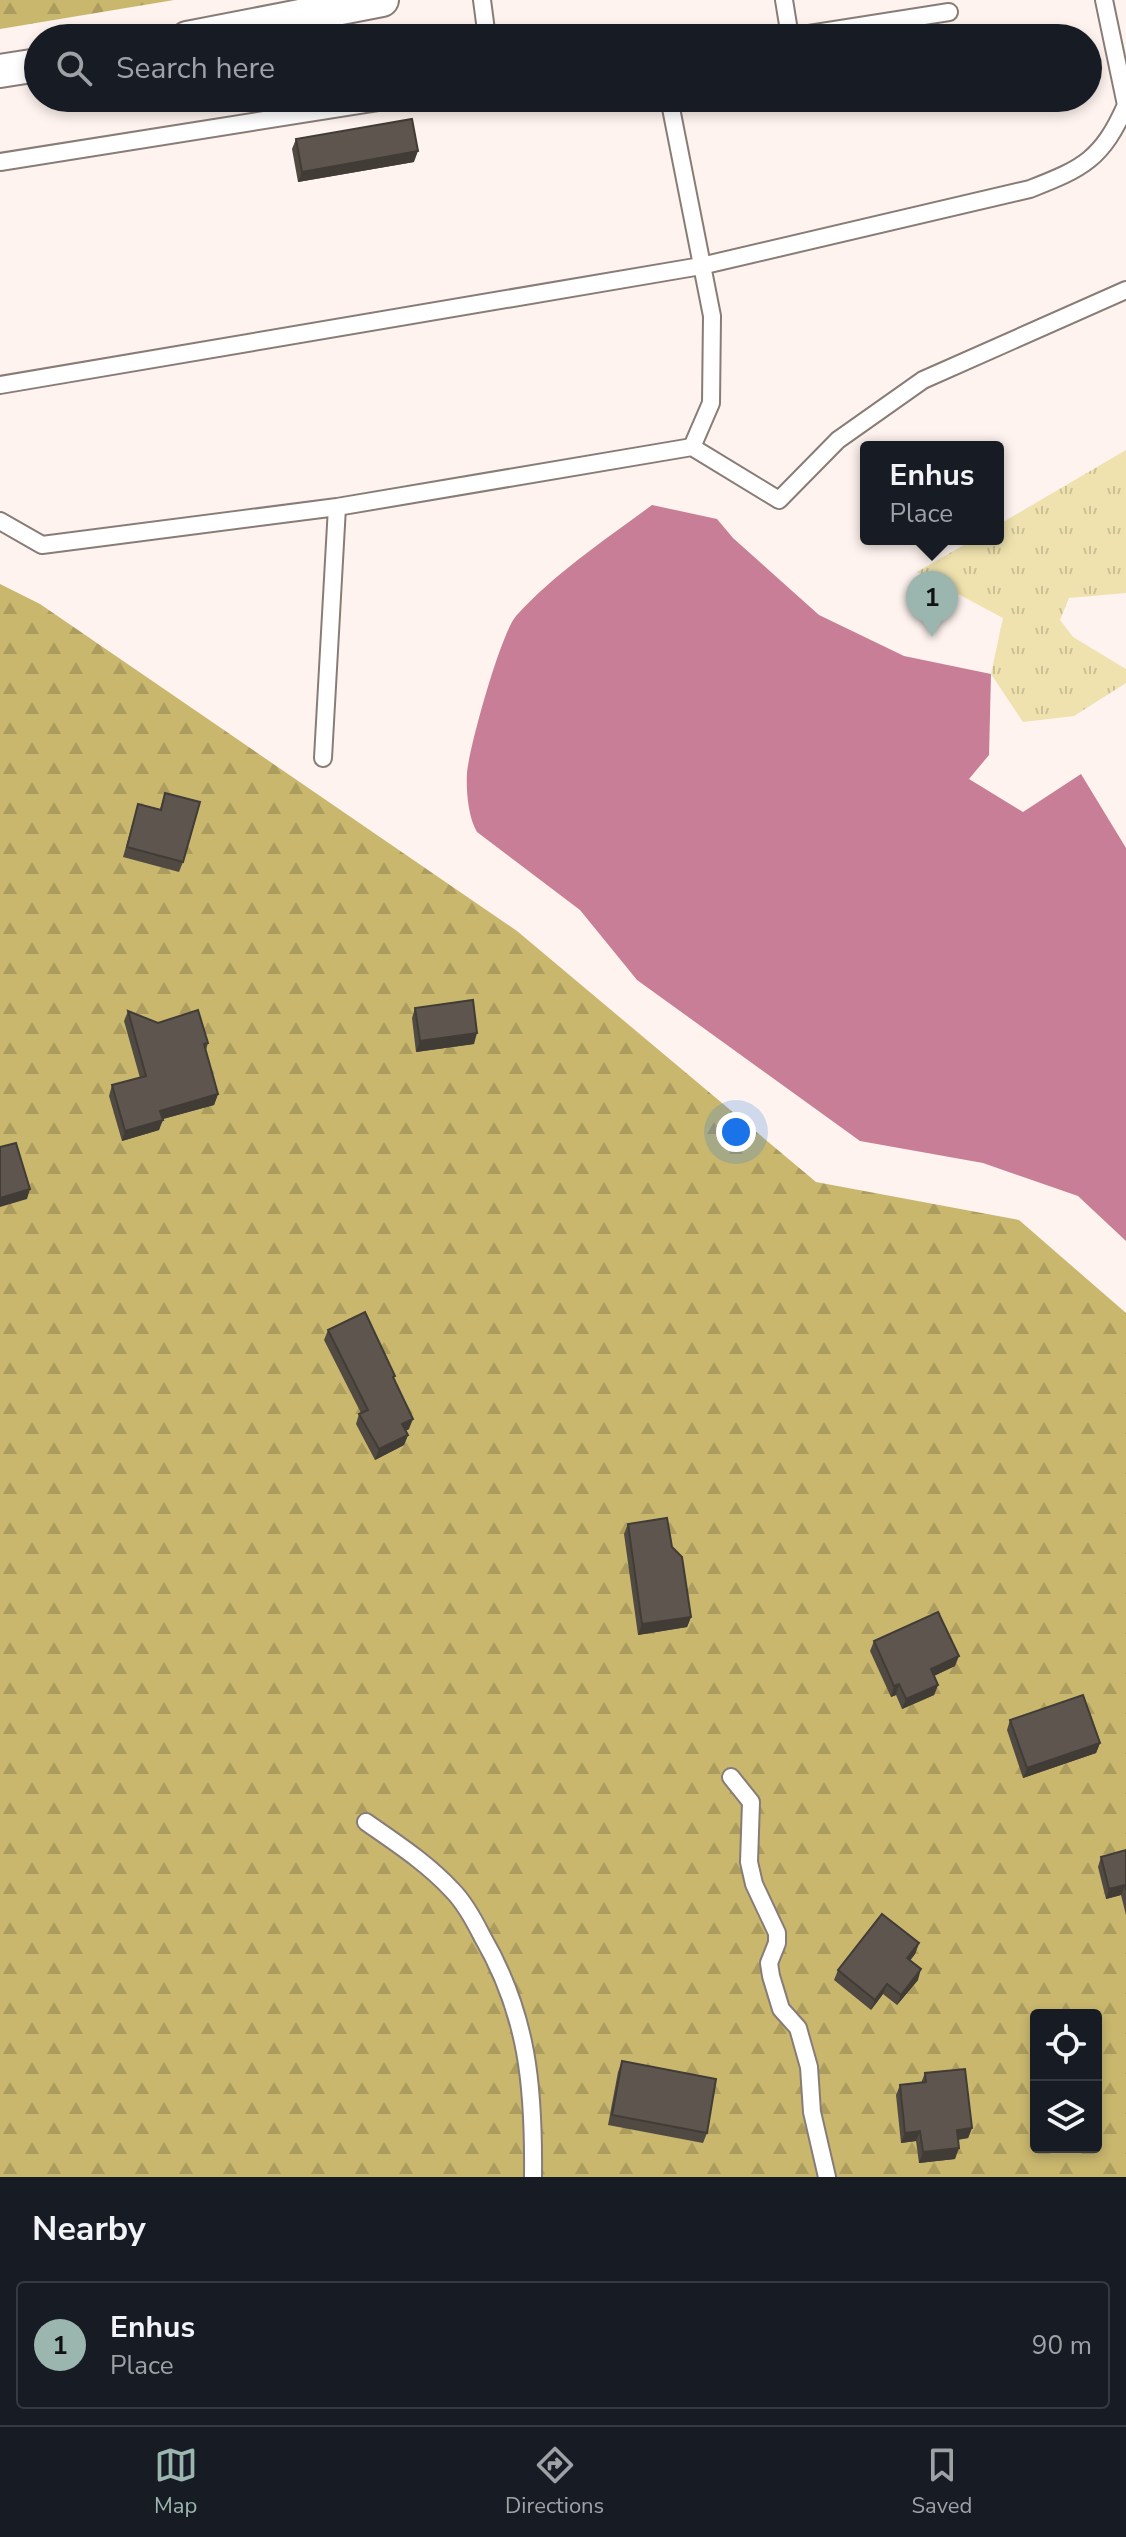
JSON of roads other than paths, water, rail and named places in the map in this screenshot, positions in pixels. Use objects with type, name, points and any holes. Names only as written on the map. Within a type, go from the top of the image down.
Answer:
[{"type":"street","points":[[259,24],[382,0]]},
{"type":"street","points":[[0,71],[24,67]]},
{"type":"lane","points":[[482,0],[485,24]]},
{"type":"lane","points":[[784,0],[786,24]]},
{"type":"lane","points":[[0,385],[701,266],[1030,189],[1080,169],[1112,137],[1126,105],[1104,0]]},
{"type":"lane","points":[[874,24],[949,12]]},
{"type":"lane","points":[[0,162],[315,112]]},
{"type":"lane","points":[[672,112],[712,316],[711,403],[692,447]]},
{"type":"lane","points":[[0,521],[42,545],[337,507],[692,447],[779,500],[838,440],[923,380],[1126,290]]},
{"type":"lane","points":[[323,758],[337,507]]},
{"type":"lane","points":[[731,1777],[751,1802],[749,1862],[754,1884],[777,1933],[777,1943],[769,1963],[771,1976],[781,2009],[798,2028],[809,2067],[812,2112],[827,2177]]},
{"type":"lane","points":[[366,1822],[424,1863],[454,1892],[500,1966],[514,1997],[524,2034],[533,2132],[533,2177]]},
{"type":"place","name":"Enhus","points":[[932,637]]}]
